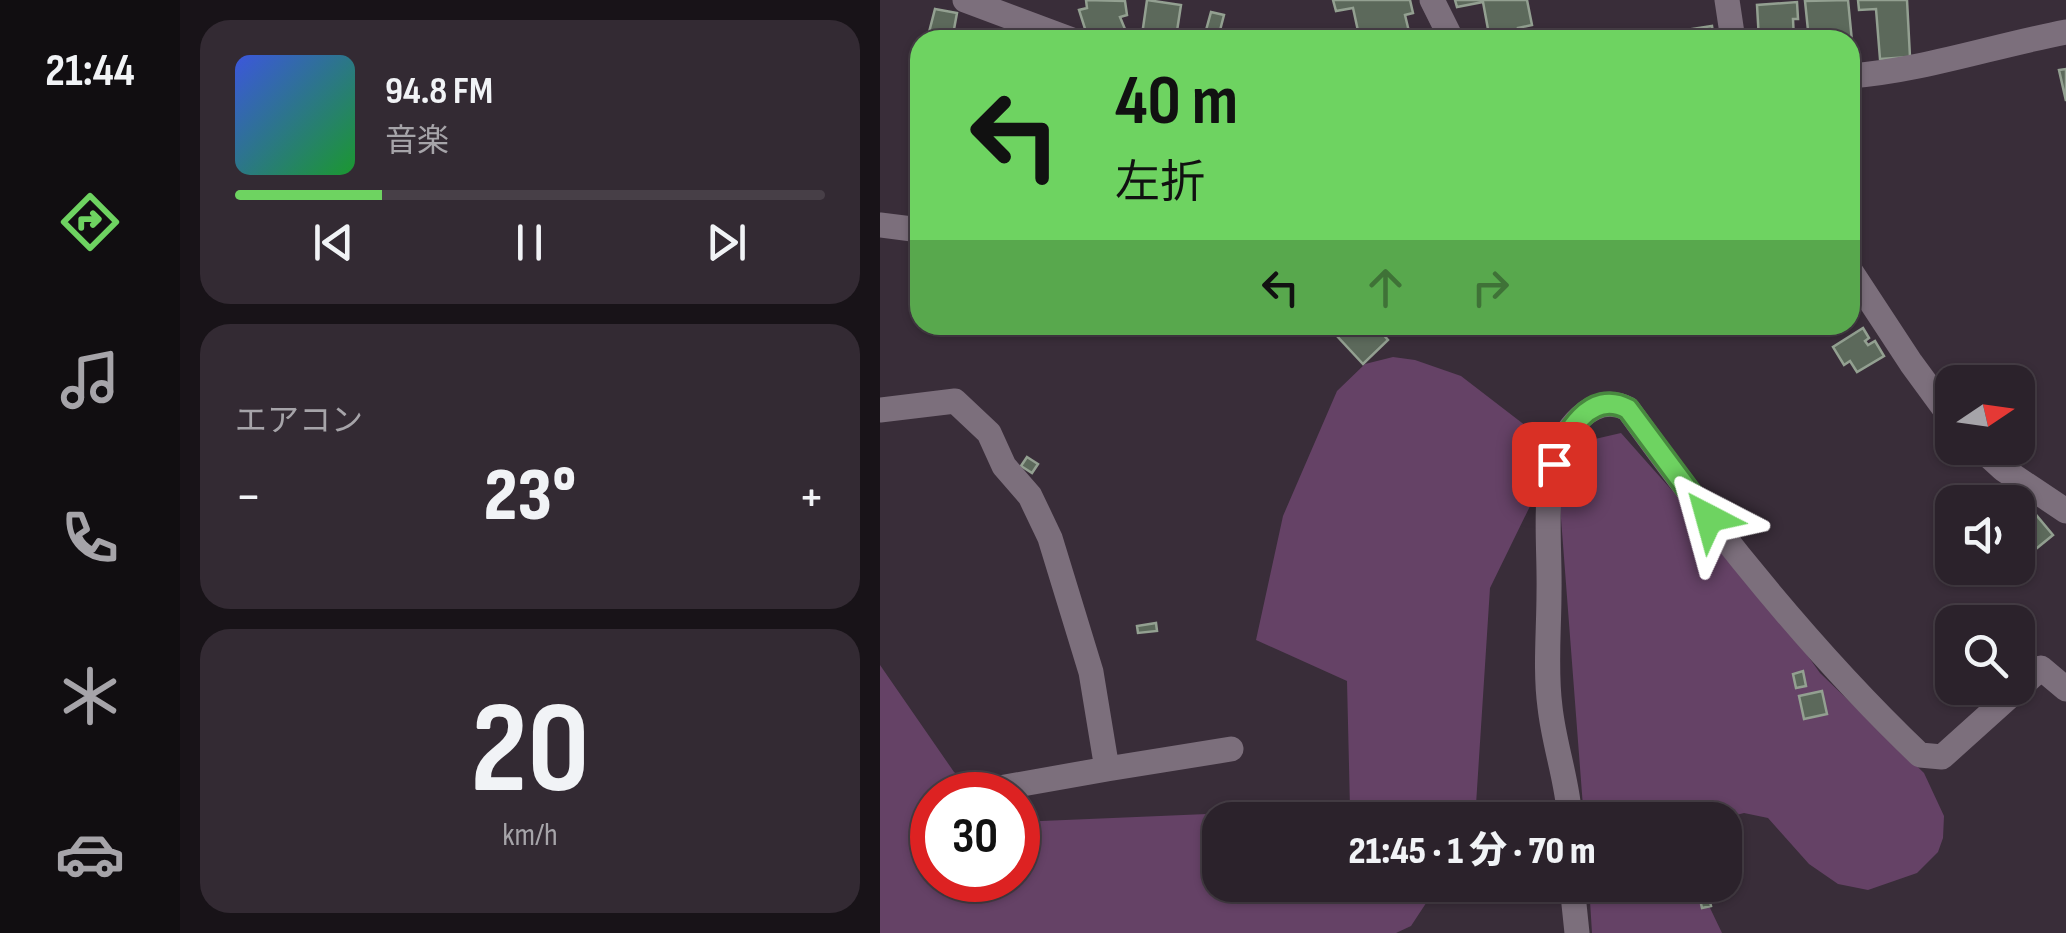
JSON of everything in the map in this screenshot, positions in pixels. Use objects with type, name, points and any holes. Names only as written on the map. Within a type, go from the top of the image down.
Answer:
[{"type":"street","points":[[966,0],[1046,30]]},
{"type":"street","points":[[1432,0],[1447,30]]},
{"type":"street","points":[[1727,0],[1731,30]]},
{"type":"street","points":[[1860,75],[1902,72],[2066,32]]},
{"type":"street","points":[[880,225],[910,229]]},
{"type":"street","points":[[1860,285],[1935,396]]},
{"type":"street","points":[[880,410],[955,401],[990,433],[1004,466],[1030,496],[1050,538],[1091,672],[1107,769]]},
{"type":"street","points":[[1567,802],[1550,706],[1550,506],[1554,464],[1564,435],[1582,416],[1604,403],[1617,403],[1628,409],[1686,490],[1827,660],[1920,755],[1942,756],[2042,668],[2066,688]]},
{"type":"street","points":[[1999,465],[2066,511]]},
{"type":"street","points":[[1040,780],[1231,749]]},
{"type":"street","points":[[1574,902],[1577,933]]},
{"type":"shaded area","points":[[1393,357],[1415,360],[1461,376],[1526,426],[1535,455],[1534,498],[1490,588],[1476,802],[1350,802],[1347,681],[1256,640],[1283,516],[1337,391],[1365,364]]},
{"type":"shaded area","points":[[1621,433],[1763,593],[1820,673],[1924,773],[1944,816],[1943,838],[1938,852],[1917,873],[1868,890],[1838,884],[1809,864],[1768,818],[1742,814],[1742,802],[1583,802],[1560,505],[1582,442]]},
{"type":"shaded area","points":[[880,665],[954,772],[910,772],[910,902],[1040,902],[1040,821],[1202,814],[1202,902],[1427,902],[1411,926],[1396,933],[880,933]]},
{"type":"shaded area","points":[[1590,902],[1707,902],[1722,933],[1592,933]]},
{"type":"building","points":[[1086,0],[1125,1],[1127,15],[1120,17],[1125,30],[1085,30],[1079,10],[1087,8]]},
{"type":"building","points":[[1147,0],[1181,5],[1177,30],[1143,30]]},
{"type":"building","points":[[1333,0],[1410,0],[1413,13],[1405,15],[1409,30],[1358,30],[1353,8],[1336,11]]},
{"type":"building","points":[[1455,0],[1527,0],[1532,25],[1518,30],[1488,30],[1483,2],[1457,7]]},
{"type":"building","points":[[1848,0],[1851,30],[1808,30],[1805,1]]},
{"type":"building","points":[[1858,0],[1907,0],[1910,57],[1880,59],[1876,9],[1859,10]]},
{"type":"building","points":[[1797,2],[1798,19],[1793,19],[1794,30],[1758,30],[1757,5]]},
{"type":"building","points":[[935,9],[957,13],[954,30],[930,30]]},
{"type":"building","points":[[1211,12],[1224,15],[1220,30],[1206,30]]},
{"type":"building","points":[[2066,69],[2066,101],[2059,70]]},
{"type":"building","points":[[1863,328],[1869,338],[1865,341],[1868,345],[1875,341],[1884,356],[1857,372],[1850,361],[1844,365],[1833,347],[1852,335],[1860,335]]},
{"type":"building","points":[[1384,335],[1388,340],[1363,364],[1337,336]]},
{"type":"building","points":[[1027,457],[1038,464],[1032,473],[1021,466]]},
{"type":"building","points":[[2035,514],[2053,535],[2035,550]]},
{"type":"building","points":[[1156,623],[1157,631],[1138,633],[1137,626]]},
{"type":"building","points":[[1803,671],[1806,686],[1796,688],[1793,674]]},
{"type":"building","points":[[1822,691],[1827,714],[1804,719],[1799,696]]},
{"type":"route","points":[[1554,464],[1564,435],[1582,416],[1604,403],[1617,403],[1628,409],[1709,518]]}]
